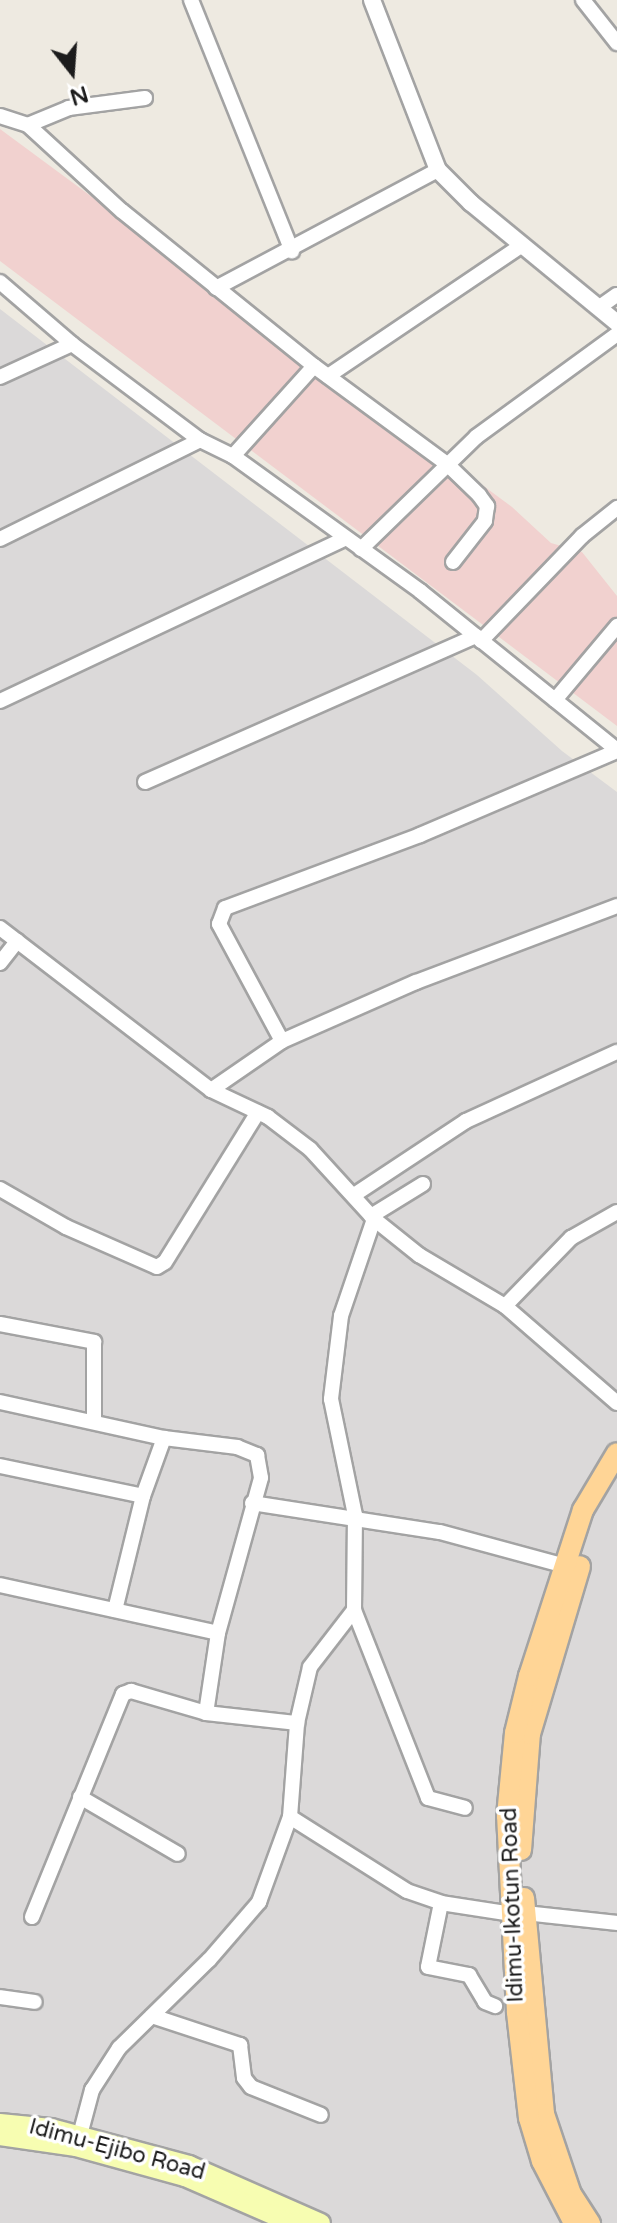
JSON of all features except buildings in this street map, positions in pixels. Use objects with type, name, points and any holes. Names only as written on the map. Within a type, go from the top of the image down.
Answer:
[{"type":"main road","name":"Idimu-Ikotun Road","points":[[590,2223],[571,2194],[544,2114],[507,1816],[515,1733],[565,1566],[583,1510],[617,1453]]},
{"type":"main road","name":"Idimu-Ikotun Road","points":[[574,2223],[542,2161],[529,2118],[518,1914],[520,1844],[530,1734],[596,1515],[617,1475]]},
{"type":"main road","name":"Idimu-Ejibo Road","points":[[0,2123],[80,2135],[189,2165],[321,2223]]},
{"type":"main road","name":"Idimu-Ejibo Road","points":[[0,2136],[76,2147],[185,2177],[291,2223]]},
{"type":"street","points":[[191,0],[292,251]]},
{"type":"street","points":[[372,0],[438,170],[522,245],[601,306],[617,323]]},
{"type":"street","points":[[583,0],[617,43]]},
{"type":"street","points":[[28,125],[69,108],[145,98]]},
{"type":"street","points":[[0,116],[28,125],[216,288],[314,366],[447,464],[487,506],[485,521],[453,562]]},
{"type":"street","points":[[216,288],[292,251],[438,170]]},
{"type":"street","points":[[328,376],[522,245]]},
{"type":"street","points":[[0,282],[72,344],[200,440],[233,456],[361,549],[479,639],[617,751],[434,829],[225,908],[219,924],[282,1041]]},
{"type":"street","points":[[601,306],[617,295]]},
{"type":"street","points":[[361,549],[447,464],[617,334]]},
{"type":"street","points":[[0,377],[72,344]]},
{"type":"street","points":[[233,456],[314,366]]},
{"type":"street","points":[[0,539],[200,440]]},
{"type":"street","points":[[145,782],[479,639],[582,536],[617,508]]},
{"type":"street","points":[[0,701],[344,539]]},
{"type":"street","points":[[555,700],[617,626]]},
{"type":"street","points":[[211,1090],[282,1041],[416,982],[617,906]]},
{"type":"street","points":[[0,928],[211,1090],[258,1112],[310,1149],[372,1218],[419,1255],[505,1306],[617,1403]]},
{"type":"street","points":[[0,963],[17,941]]},
{"type":"street","points":[[354,1195],[466,1121],[617,1052]]},
{"type":"street","points":[[0,1189],[66,1227],[157,1267],[165,1262],[258,1112]]},
{"type":"street","points":[[423,1184],[372,1218],[341,1316],[331,1399],[355,1515],[354,1610],[428,1798],[465,1808]]},
{"type":"street","points":[[505,1306],[571,1238],[617,1212]]},
{"type":"street","points":[[0,1324],[94,1342],[94,1420]]},
{"type":"street","points":[[0,1402],[94,1420],[164,1438],[237,1447],[257,1455],[261,1478],[218,1633],[206,1713]]},
{"type":"street","points":[[115,1610],[143,1496],[164,1438]]},
{"type":"street","points":[[0,1466],[143,1496]]},
{"type":"street","points":[[252,1503],[355,1515],[565,1566]]},
{"type":"street","points":[[1,1587],[218,1633]]},
{"type":"street","points":[[80,2135],[92,2090],[119,2048],[259,1902],[290,1817],[297,1723],[310,1667],[354,1610]]},
{"type":"street","points":[[32,1917],[123,1694],[131,1691],[206,1713],[297,1723]]},
{"type":"street","points":[[80,1797],[178,1854]]},
{"type":"street","points":[[290,1817],[407,1891],[441,1903],[617,1923]]},
{"type":"street","points":[[441,1903],[428,1967],[469,1975],[485,2002],[495,2006]]},
{"type":"street","points":[[0,1997],[35,2002]]},
{"type":"street","points":[[152,2016],[240,2045],[244,2078],[251,2087],[321,2115]]},
{"type":"shaded area","points":[[0,129],[512,507],[551,543],[582,552],[617,596],[617,726],[0,261]]},
{"type":"shaded area","points":[[0,309],[477,675],[562,751],[617,792],[617,2223],[0,2223]]}]
